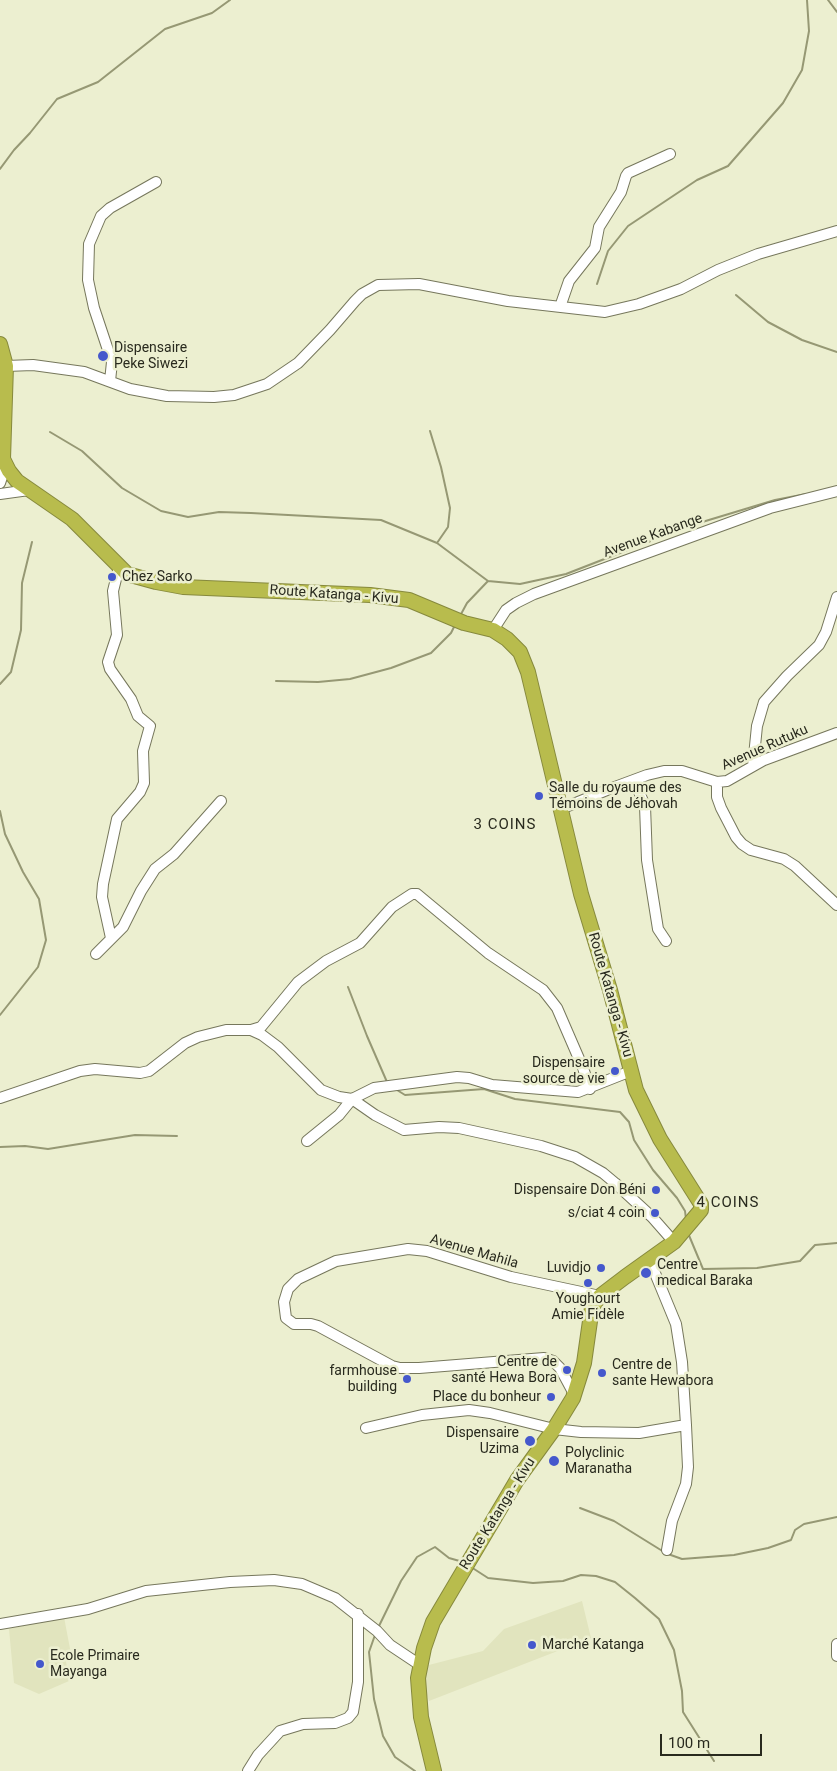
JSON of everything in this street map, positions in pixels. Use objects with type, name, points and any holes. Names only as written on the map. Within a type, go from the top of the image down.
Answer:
[{"type":"highway","points":[[0,344],[6,366],[3,459]]},
{"type":"highway","name":"Route Katanga - Kivu","points":[[3,459],[17,481],[82,528],[118,567],[140,579],[183,587],[409,600],[464,623],[493,630],[507,639],[520,652],[528,672],[584,904],[612,998],[636,1090],[648,1116],[702,1208],[674,1242],[600,1296],[592,1307],[584,1363],[574,1394],[554,1429],[517,1480],[433,1622],[420,1665],[421,1717],[434,1771]]},
{"type":"street","points":[[560,307],[569,281],[595,248],[598,241],[599,227],[621,192],[628,173],[670,154]]},
{"type":"street","points":[[110,381],[112,362],[94,308],[88,280],[89,244],[101,216],[110,208],[156,182]]},
{"type":"street","points":[[6,366],[33,365],[59,368],[84,372],[130,389],[182,398],[214,397],[250,391],[267,384],[298,362],[362,294],[378,285],[389,283],[419,284],[508,301],[605,312],[639,304],[681,289],[718,270],[758,254],[837,231]]},
{"type":"street","points":[[0,483],[4,471],[3,459]]},
{"type":"street","points":[[0,494],[29,490]]},
{"type":"street","name":"Avenue Kabange","points":[[493,630],[506,610],[534,594],[770,508],[837,491]]},
{"type":"street","points":[[111,938],[102,897],[103,884],[117,819],[140,792],[144,783],[143,751],[150,726],[138,716],[108,662],[117,635],[113,591],[118,567]]},
{"type":"street","points":[[753,766],[756,726],[764,702],[781,682],[819,645],[826,632],[837,597]]},
{"type":"street","name":"Avenue Rutuku","points":[[561,810],[634,780],[664,771],[682,772],[717,782],[737,777],[753,766],[783,752],[837,733]]},
{"type":"street","points":[[634,780],[646,806],[647,860],[658,929],[666,940]]},
{"type":"street","points":[[717,782],[720,808],[742,844],[751,850],[784,859],[835,900]]},
{"type":"street","points":[[96,954],[123,927],[141,890],[155,869],[174,854],[221,801]]},
{"type":"street","points":[[251,1030],[261,1026],[287,994],[312,970],[360,943],[392,907],[402,899],[416,894],[488,953],[543,990],[557,1008],[590,1089]]},
{"type":"street","points":[[0,1098],[80,1071],[95,1068],[140,1073],[149,1071],[185,1043],[198,1037],[226,1030],[251,1030],[262,1034],[321,1090],[339,1097],[352,1099],[375,1115],[404,1130],[438,1127],[459,1128],[541,1146],[575,1157],[603,1172],[652,1217],[674,1242]]},
{"type":"street","points":[[307,1141],[339,1115],[352,1099],[362,1092],[383,1087],[457,1077],[469,1078],[492,1085],[578,1092],[590,1089],[631,1071]]},
{"type":"street","name":"Avenue Mahila","points":[[574,1394],[560,1368],[553,1361],[544,1358],[400,1368],[318,1326],[294,1324],[286,1318],[284,1302],[288,1289],[298,1279],[336,1261],[408,1249],[426,1251],[511,1277],[600,1296]]},
{"type":"street","points":[[650,1261],[676,1324],[682,1362],[686,1425],[688,1467],[686,1484],[672,1521],[666,1550]]},
{"type":"street","points":[[366,1428],[422,1415],[469,1410],[490,1413],[554,1429],[629,1433],[686,1425]]},
{"type":"street","points":[[0,1624],[88,1609],[146,1591],[252,1580],[302,1584],[321,1590],[347,1605],[390,1645],[420,1665]]},
{"type":"street","points":[[248,1771],[258,1755],[280,1732],[303,1724],[335,1724],[348,1718],[353,1712],[358,1682],[358,1614]]},
{"type":"street","points":[[837,1644],[837,1656]]},
{"type":"shaded area","name":"Marché Katanga","points":[[582,1601],[591,1638],[429,1701],[423,1684],[425,1666],[483,1651],[504,1629]]},
{"type":"shaded area","name":"Ecole Primaire Mayanga","points":[[64,1617],[71,1654],[65,1655],[69,1681],[39,1694],[14,1683],[9,1629]]},
{"type":"waterway","points":[[0,169],[57,99],[98,82],[165,29],[212,13],[230,0]]},
{"type":"waterway","points":[[597,284],[608,251],[628,226],[697,180],[728,166],[783,103],[802,70],[809,31],[807,0]]},
{"type":"waterway","points":[[828,0],[837,12]]},
{"type":"waterway","points":[[736,295],[768,322],[802,340],[837,352]]},
{"type":"waterway","points":[[430,431],[441,467],[450,508],[448,527],[437,543]]},
{"type":"waterway","points":[[50,432],[82,451],[122,488],[161,511],[188,517],[219,512],[381,520],[437,543],[488,581],[520,584],[566,574],[689,526],[775,500],[806,494]]},
{"type":"waterway","points":[[0,684],[11,672],[21,630],[22,583],[32,542]]},
{"type":"waterway","points":[[460,616],[467,603],[488,581]]},
{"type":"waterway","points":[[276,681],[318,682],[350,679],[391,668],[431,653],[451,633],[455,625]]},
{"type":"waterway","points":[[0,811],[5,834],[23,872],[39,899],[46,940],[38,967],[0,1015]]},
{"type":"waterway","points":[[348,987],[387,1082]]},
{"type":"waterway","points":[[397,1090],[405,1095],[484,1089],[515,1099],[620,1112],[629,1122],[634,1140],[653,1170],[677,1198],[685,1211],[686,1219]]},
{"type":"waterway","points":[[0,1147],[25,1146],[48,1149],[135,1135],[177,1136]]},
{"type":"waterway","points":[[688,1233],[703,1269],[757,1268],[800,1261],[815,1245],[837,1243]]},
{"type":"waterway","points":[[580,1508],[614,1521],[664,1552]]},
{"type":"waterway","points":[[668,1554],[682,1559],[734,1555],[768,1548],[791,1540],[795,1530],[804,1524],[837,1517]]},
{"type":"waterway","points":[[378,1628],[401,1581],[417,1557],[435,1547],[449,1558],[463,1562]]},
{"type":"waterway","points":[[471,1567],[488,1578],[533,1583],[563,1581],[581,1575],[596,1576],[615,1582],[659,1619],[674,1650],[682,1691],[683,1712],[714,1761]]},
{"type":"waterway","points":[[375,1635],[369,1652],[374,1699],[383,1736],[395,1757],[415,1771]]},
{"type":"place","name":"Dispensaire Peke Siwezi","points":[[103,356]]},
{"type":"place","name":"Chez Sarko","points":[[112,577]]},
{"type":"place","name":"Salle du royaume des Témoins de Jéhovah","points":[[539,796]]},
{"type":"place","name":"Dispensaire source de vie","points":[[615,1071]]},
{"type":"place","name":"Dispensaire Don Béni","points":[[656,1190]]},
{"type":"place","name":"s/ciat 4 coin","points":[[655,1213]]},
{"type":"place","name":"Luvidjo","points":[[601,1268]]},
{"type":"place","name":"Centre medical Baraka","points":[[646,1273]]},
{"type":"place","name":"Youghourt Amie Fidèle","points":[[588,1283]]},
{"type":"place","name":"Centre de santé Hewa Bora","points":[[567,1370]]},
{"type":"place","name":"Centre de sante Hewabora","points":[[602,1373]]},
{"type":"place","name":"farmhouse building","points":[[407,1379]]},
{"type":"place","name":"Place du bonheur","points":[[551,1397]]},
{"type":"place","name":"Dispensaire Uzima","points":[[530,1441]]},
{"type":"place","name":"Polyclinic Maranatha","points":[[554,1461]]},
{"type":"place","name":"Marché Katanga","points":[[532,1645]]},
{"type":"place","name":"Ecole Primaire Mayanga","points":[[40,1664]]},
{"type":"district","name":"3 COINS","points":[[505,825]]},
{"type":"district","name":"4 COINS","points":[[728,1203]]}]
